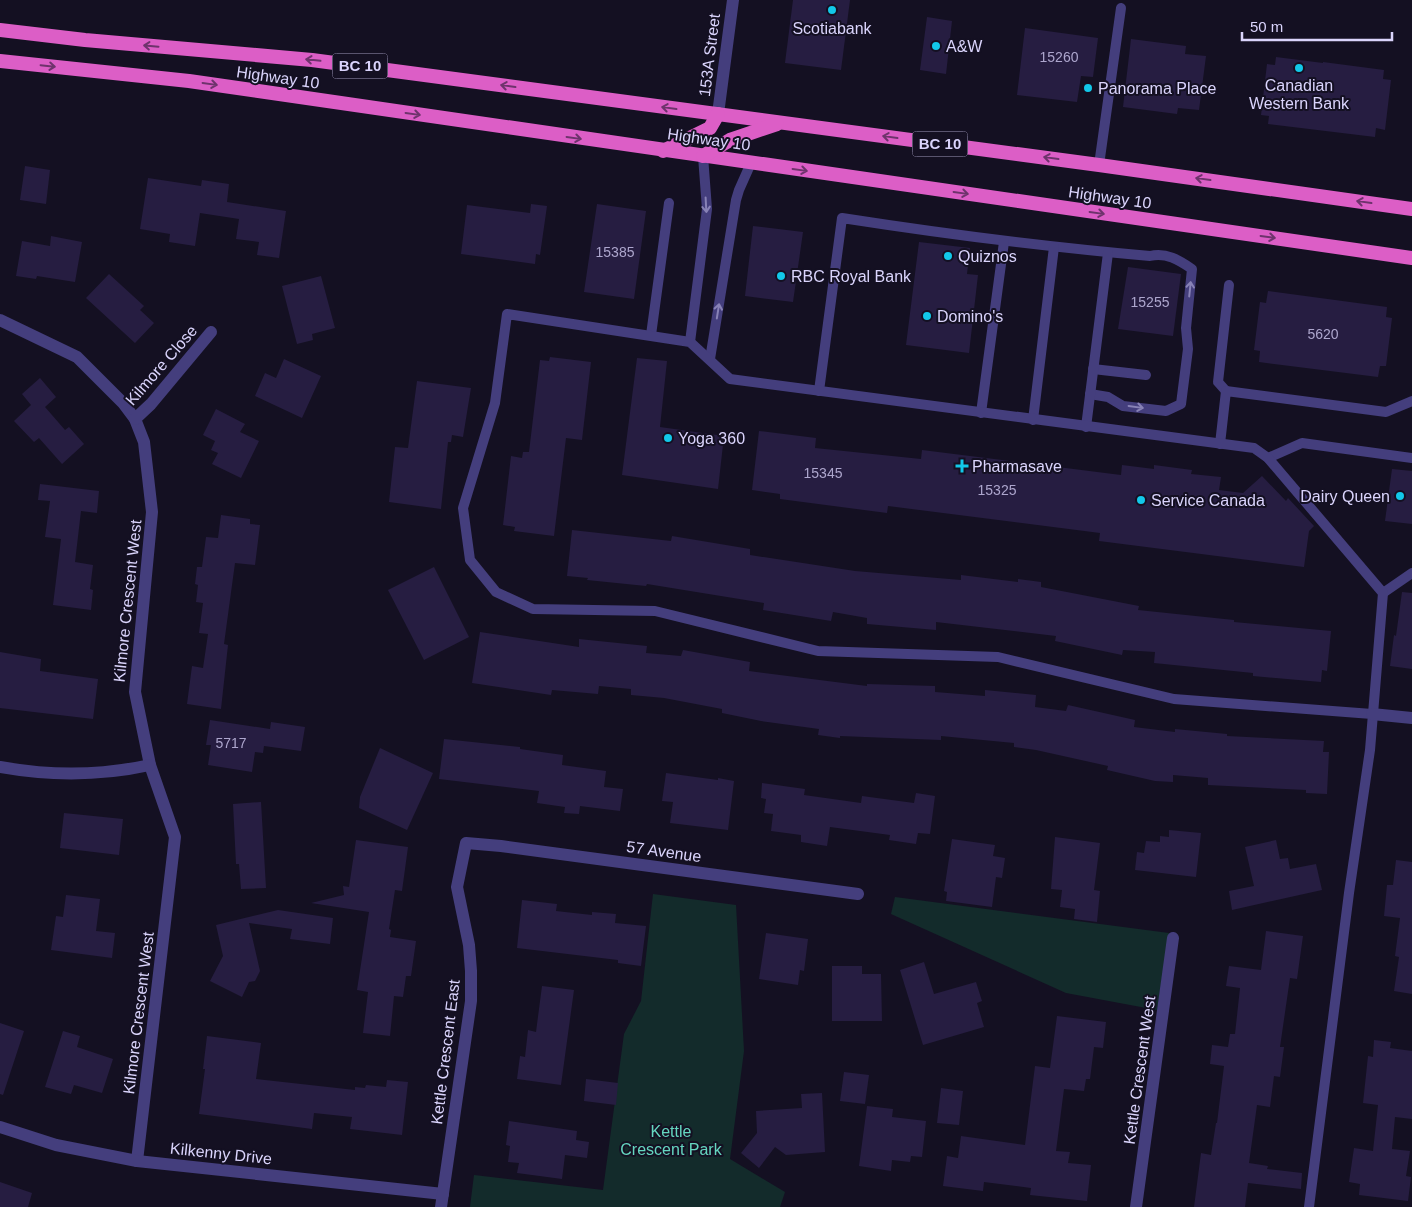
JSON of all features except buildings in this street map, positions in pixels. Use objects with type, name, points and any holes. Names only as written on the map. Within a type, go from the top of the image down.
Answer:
[{"type":"highway","name":"Highway 10","points":[[0,30],[85,40],[312,60],[1099,165],[1412,209]]},
{"type":"highway","name":"Highway 10","points":[[0,61],[189,81],[1412,258]]},
{"type":"highway","points":[[663,151],[710,128],[718,114]]},
{"type":"highway","points":[[703,156],[730,140],[780,123]]},
{"type":"street","name":"153A Street","points":[[718,114],[733,0]]},
{"type":"street","name":"Kilmore Crescent West","points":[[0,320],[77,357],[123,403],[135,419],[144,442],[152,512],[135,692],[150,765],[175,837],[137,1160]]},
{"type":"street","name":"Kilmore Close","points":[[135,419],[151,404],[211,332]]},
{"type":"street","points":[[1372,714],[1412,718]]},
{"type":"street","points":[[0,767],[15,770],[86,774],[150,765]]},
{"type":"street","name":"57 Avenue","points":[[466,843],[501,846],[858,894]]},
{"type":"street","name":"Kettle Crescent East","points":[[441,1207],[471,1001],[469,945],[457,887],[466,843]]},
{"type":"street","name":"Kettle Crescent West","points":[[1136,1207],[1173,938]]},
{"type":"street","name":"Kilkenny Drive","points":[[0,1127],[56,1145],[137,1160],[443,1194]]},
{"type":"lane","points":[[1099,165],[1121,8]]},
{"type":"lane","points":[[690,342],[708,209],[703,156]]},
{"type":"lane","points":[[710,360],[736,200],[752,163]]},
{"type":"lane","points":[[651,336],[669,203]]},
{"type":"lane","points":[[819,391],[842,218],[1004,242],[1176,258],[1192,270],[1186,328],[1188,349],[1182,404],[1166,411],[1123,406],[1108,397],[1090,394]]},
{"type":"lane","points":[[981,412],[1004,242]]},
{"type":"lane","points":[[1033,420],[1054,247]]},
{"type":"lane","points":[[1086,427],[1108,252]]},
{"type":"lane","points":[[1230,285],[1218,382],[1226,391],[1386,412],[1412,401]]},
{"type":"lane","points":[[1309,1207],[1348,902],[1370,750],[1383,593],[1268,458],[1254,448],[730,379],[690,342],[507,314],[495,403],[463,508],[470,560],[496,592],[533,609],[655,611],[818,651],[998,657],[1174,699],[1372,714]]},
{"type":"lane","points":[[1093,369],[1146,375]]},
{"type":"lane","points":[[1220,444],[1226,391]]},
{"type":"lane","points":[[1268,458],[1302,443],[1412,458]]},
{"type":"lane","points":[[1383,593],[1412,573]]},
{"type":"green space","name":"Kettle Crescent Park","points":[[653,894],[736,905],[744,1051],[730,1159],[785,1192],[780,1207],[470,1207],[474,1175],[603,1190],[624,1034],[641,1001]]},
{"type":"green space","points":[[895,897],[1169,933],[1157,1010],[1066,993],[891,914]]},
{"type":"place","name":"Scotiabank","points":[[832,10]]},
{"type":"place","name":"A&W","points":[[936,46]]},
{"type":"place","name":"Canadian Western Bank","points":[[1299,68]]},
{"type":"place","name":"Panorama Place","points":[[1088,88]]},
{"type":"place","name":"Quiznos","points":[[948,256]]},
{"type":"place","name":"RBC Royal Bank","points":[[781,276]]},
{"type":"place","name":"Domino's","points":[[927,316]]},
{"type":"place","name":"Yoga 360","points":[[668,438]]},
{"type":"place","name":"Pharmasave","points":[[962,466]]},
{"type":"place","name":"Dairy Queen","points":[[1400,496]]},
{"type":"place","name":"Service Canada","points":[[1141,500]]}]
